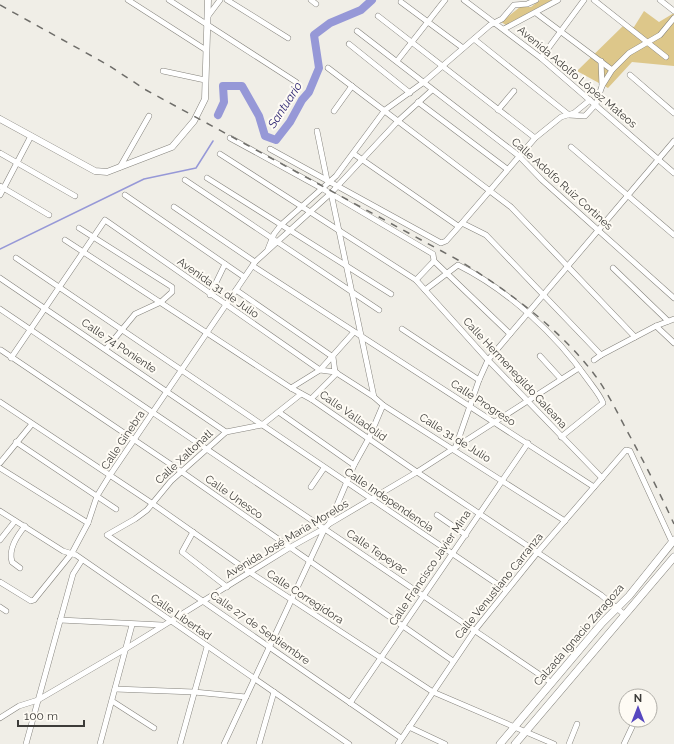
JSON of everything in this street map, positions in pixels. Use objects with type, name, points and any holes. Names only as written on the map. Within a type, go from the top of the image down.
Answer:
[{"type":"main road","name":"Calzada Ignacio Zaragoza","points":[[500,744],[629,596],[673,541]]},
{"type":"main road","name":"Calzada Ignacio Zaragoza","points":[[515,744],[674,557]]},
{"type":"main road","points":[[626,613],[626,606],[629,596]]},
{"type":"street","points":[[128,0],[206,50]]},
{"type":"street","points":[[169,0],[296,82]]},
{"type":"street","points":[[0,119],[96,171],[107,172],[172,147],[194,121],[203,106],[205,99],[208,0]]},
{"type":"street","points":[[208,16],[220,0]]},
{"type":"street","points":[[227,0],[288,38]]},
{"type":"street","points":[[311,0],[316,4]]},
{"type":"street","points":[[397,61],[445,0]]},
{"type":"street","name":"Avenida Adolfo López Mateos","points":[[464,0],[541,58],[674,173]]},
{"type":"street","points":[[519,0],[524,4]]},
{"type":"street","points":[[385,110],[424,82],[490,25],[502,19],[514,5],[524,4],[536,0]]},
{"type":"street","points":[[504,29],[558,0]]},
{"type":"street","points":[[541,58],[584,0]]},
{"type":"street","points":[[594,0],[666,57]]},
{"type":"street","points":[[660,0],[674,11]]},
{"type":"street","points":[[403,2],[463,48]]},
{"type":"street","points":[[536,12],[612,70]]},
{"type":"street","points":[[378,16],[534,138]]},
{"type":"street","points":[[270,149],[441,243],[446,241],[534,138],[561,116],[585,116],[596,104],[602,86],[612,70],[629,53],[660,35],[674,18]]},
{"type":"street","name":"Calle Adolfo Ruiz Cortines","points":[[357,31],[519,156],[542,180],[674,298]]},
{"type":"street","points":[[474,39],[569,115]]},
{"type":"street","points":[[349,44],[410,93]]},
{"type":"street","points":[[601,61],[602,86]]},
{"type":"street","points":[[328,68],[511,207],[569,266],[634,337]]},
{"type":"street","points":[[163,72],[205,80]]},
{"type":"street","points":[[630,75],[674,113]]},
{"type":"street","points":[[334,111],[352,86]]},
{"type":"street","name":"Calle Ginebra","points":[[0,582],[31,601],[34,600],[72,553],[88,523],[97,496],[254,264],[268,249],[278,243],[338,187],[398,121],[432,90]]},
{"type":"street","points":[[498,110],[514,92]]},
{"type":"street","points":[[569,115],[580,110],[590,100]]},
{"type":"street","points":[[418,102],[507,169]]},
{"type":"street","name":"Calle Ginebra","points":[[268,249],[272,239],[281,226],[323,188],[354,154],[385,110]]},
{"type":"street","points":[[120,167],[149,116]]},
{"type":"street","points":[[316,130],[329,181]]},
{"type":"street","points":[[0,194],[2,187],[31,136]]},
{"type":"street","points":[[230,138],[323,188],[434,254],[434,261],[416,280]]},
{"type":"street","points":[[455,448],[479,380],[488,360],[629,196],[674,141]]},
{"type":"street","points":[[571,147],[674,235]]},
{"type":"street","points":[[0,153],[75,196]]},
{"type":"street","name":"Calle Hermenegildo Galeana","points":[[220,154],[340,233],[416,280],[488,360],[602,478]]},
{"type":"street","points":[[354,154],[460,224],[486,235],[600,354]]},
{"type":"street","points":[[207,178],[391,294]]},
{"type":"street","points":[[186,180],[379,310]]},
{"type":"street","points":[[2,187],[49,215]]},
{"type":"street","points":[[331,193],[348,267],[374,397]]},
{"type":"street","points":[[125,196],[244,277]]},
{"type":"street","name":"Calle Progreso","points":[[174,207],[354,332],[594,487]]},
{"type":"street","name":"Avenida 31 de Julio","points":[[93,237],[105,220],[210,295],[320,370]]},
{"type":"street","points":[[80,228],[171,285],[172,292],[161,302],[139,311],[121,330],[106,350]]},
{"type":"street","points":[[11,358],[93,237]]},
{"type":"street","name":"Calle Valladolid","points":[[65,240],[82,253],[161,302],[291,388],[311,399],[626,613]]},
{"type":"street","name":"Calle Independencia","points":[[16,258],[121,330],[182,369],[324,468],[506,590]]},
{"type":"street","points":[[434,261],[510,334]]},
{"type":"street","points":[[210,295],[225,264]]},
{"type":"street","points":[[425,290],[458,264],[474,273],[527,313],[558,342],[580,368],[603,403],[561,437]]},
{"type":"street","points":[[594,360],[600,354],[671,320],[613,268]]},
{"type":"street","name":"Calle 74 Poniente","points":[[0,278],[226,432]]},
{"type":"street","points":[[236,290],[333,357],[336,372],[311,399]]},
{"type":"street","points":[[0,309],[31,328],[153,412]]},
{"type":"street","points":[[656,326],[674,343]]},
{"type":"street","points":[[402,329],[479,380]]},
{"type":"street","points":[[291,388],[320,370],[354,332]]},
{"type":"street","name":"Calle Unesco","points":[[1,350],[182,472],[453,661]]},
{"type":"street","points":[[540,356],[561,379]]},
{"type":"street","name":"Avenida José María Morelos","points":[[0,718],[19,706],[38,700],[127,648],[251,573],[289,548],[417,472],[493,422],[580,368]]},
{"type":"street","name":"Calle 31 de Julio","points":[[320,370],[336,372],[374,397],[383,405],[455,448],[565,521]]},
{"type":"street","name":"Calle Xaltonatl","points":[[107,535],[134,519],[153,504],[165,487],[226,432],[262,425],[280,413],[301,394]]},
{"type":"street","name":"Calle Corregidora","points":[[0,402],[153,504],[251,573],[433,692],[554,744]]},
{"type":"street","points":[[329,524],[354,465],[383,405]]},
{"type":"street","name":"Calle Tepeyac","points":[[153,412],[552,683]]},
{"type":"street","points":[[280,413],[354,465]]},
{"type":"street","points":[[0,463],[32,424]]},
{"type":"street","points":[[16,442],[116,509]]},
{"type":"street","name":"Calle Francisco Javier Mina","points":[[350,704],[528,443]]},
{"type":"street","name":"Calle Venustiano Carranza","points":[[398,744],[453,661],[506,590],[594,487],[628,450],[673,541]]},
{"type":"street","points":[[0,468],[88,523]]},
{"type":"street","points":[[311,487],[324,468]]},
{"type":"street","name":"Calle Libertad","points":[[0,511],[63,551],[72,553],[349,744]]},
{"type":"street","points":[[437,516],[466,535]]},
{"type":"street","points":[[0,540],[15,520]]},
{"type":"street","points":[[20,568],[12,562],[10,556],[18,534],[25,526]]},
{"type":"street","points":[[224,744],[325,528]]},
{"type":"street","points":[[194,532],[182,552],[227,587]]},
{"type":"street","name":"Calle 27 de Septiembre","points":[[107,535],[401,738]]},
{"type":"street","points":[[26,744],[73,574],[82,560]]},
{"type":"street","points":[[0,607],[6,612]]},
{"type":"street","points":[[60,620],[163,625]]},
{"type":"street","points":[[100,744],[127,648],[132,624]]},
{"type":"street","points":[[180,744],[208,647]]},
{"type":"street","points":[[115,689],[194,692],[246,697]]},
{"type":"street","points":[[259,744],[274,692]]},
{"type":"street","points":[[112,701],[154,728]]},
{"type":"street","points":[[569,744],[577,724]]},
{"type":"street","points":[[409,727],[446,744]]},
{"type":"street","points":[[624,744],[632,728]]},
{"type":"shaded area","points":[[540,0],[552,0],[506,25],[501,22],[520,7],[531,7]]},
{"type":"shaded area","points":[[644,11],[659,22],[674,13],[674,66],[632,62],[608,88],[577,71],[624,25],[634,27]]},
{"type":"waterway","name":"Santuario","points":[[218,115],[224,102],[223,86],[242,86],[259,116],[265,136],[276,140],[290,122],[302,100],[309,92],[319,68],[314,35],[330,23],[361,10],[372,0]]},
{"type":"waterway","points":[[0,249],[144,179],[196,168],[213,141]]},
{"type":"railway","points":[[0,5],[108,65],[146,90],[458,260],[513,297],[565,341],[599,380],[645,464],[674,524]]}]
